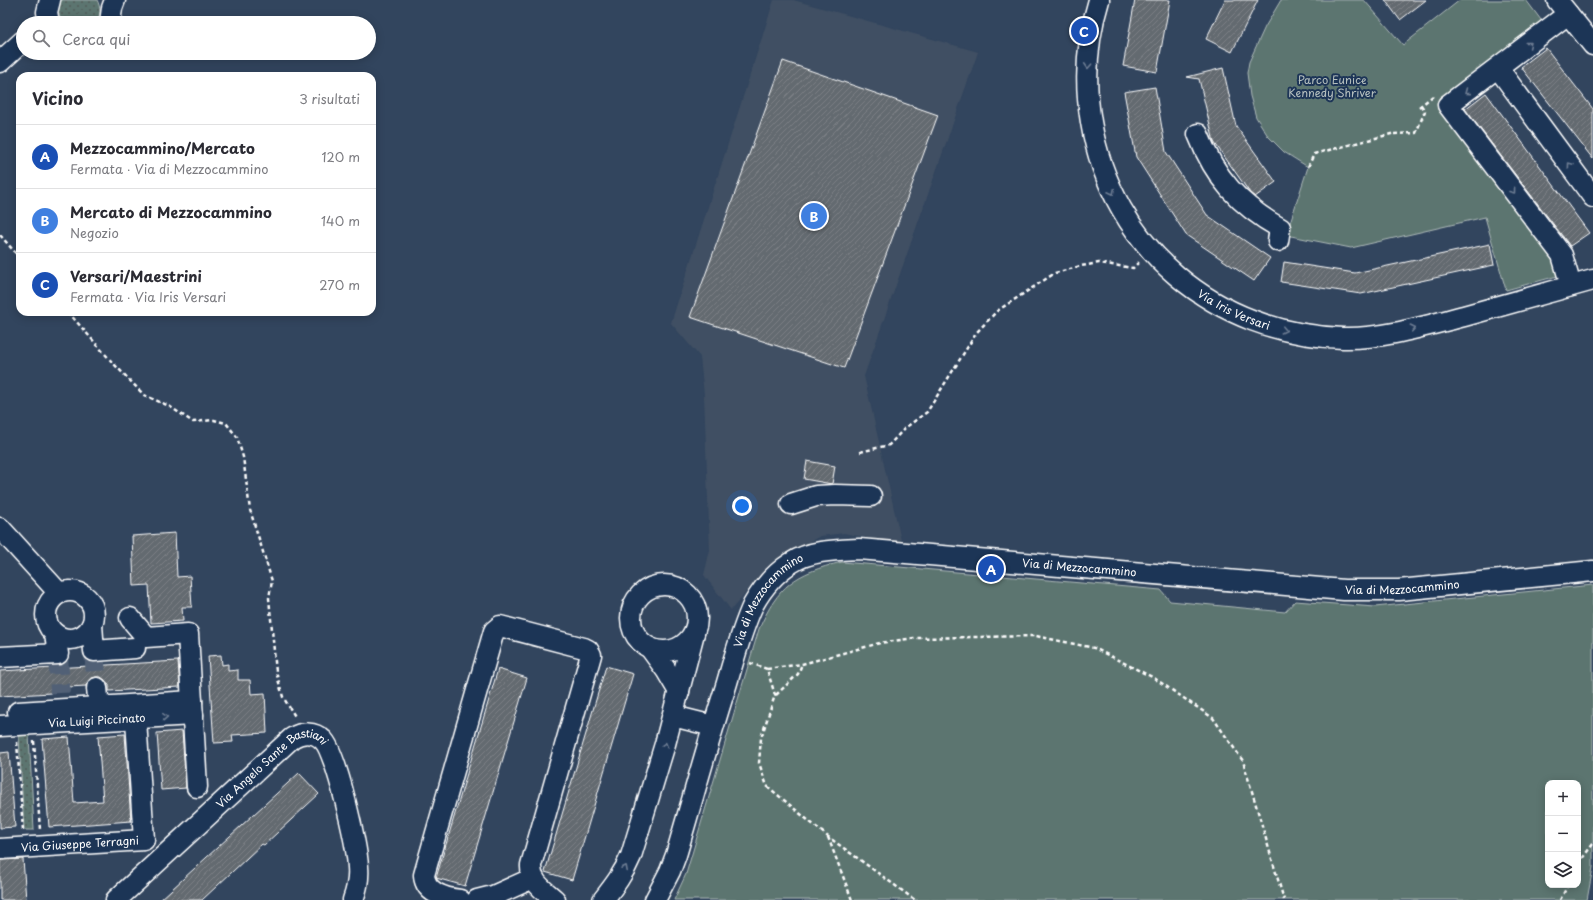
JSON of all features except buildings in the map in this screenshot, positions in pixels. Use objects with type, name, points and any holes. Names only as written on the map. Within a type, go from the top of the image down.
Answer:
[{"type":"street","name":"Via Iris Versari","points":[[1099,0],[1093,21],[1089,47],[1088,89],[1092,131],[1105,177],[1120,208],[1142,240],[1166,267],[1211,301],[1238,315],[1281,329],[1312,335],[1350,338],[1381,334],[1432,324],[1593,280]]},
{"type":"street","points":[[1571,286],[1562,255],[1448,106],[1498,68],[1562,7],[1593,45]]},
{"type":"street","points":[[0,63],[16,48]]},
{"type":"street","points":[[0,63],[16,56]]},
{"type":"street","points":[[1498,68],[1593,197]]},
{"type":"street","points":[[1198,134],[1202,144],[1226,186],[1241,202],[1280,228],[1278,241]]},
{"type":"street","points":[[791,504],[835,494],[871,496]]},
{"type":"street","points":[[0,528],[59,593]]},
{"type":"street","name":"Via di Mezzocammino","points":[[655,900],[670,871],[676,855],[734,658],[744,627],[753,606],[765,586],[774,577],[792,562],[803,557],[840,549],[865,549],[1366,591],[1398,590],[1593,570]]},
{"type":"street","points":[[603,900],[619,880],[628,862],[673,716],[694,633],[697,620],[696,607],[691,598],[683,591],[671,585],[658,585],[647,590],[639,597],[633,606],[631,619],[633,629],[639,640],[650,648],[666,670],[679,692]]},
{"type":"street","points":[[92,625],[83,635],[76,638],[69,639],[55,634],[50,628],[47,620],[46,612],[48,605],[59,593],[66,591],[74,591],[87,597],[94,610],[92,625],[94,651],[134,648]]},
{"type":"street","points":[[130,618],[146,637],[188,634],[197,787]]},
{"type":"street","points":[[460,900],[446,898],[432,891],[426,885],[424,875],[494,631],[500,626],[584,648],[588,650],[591,655],[532,861],[531,870],[533,878],[555,900]]},
{"type":"street","points":[[650,648],[662,651],[676,649],[687,643],[694,633]]},
{"type":"street","points":[[0,657],[58,654],[55,634]]},
{"type":"street","name":"Via Luigi Piccinato","points":[[13,720],[98,697],[136,712]]},
{"type":"street","name":"Via Luigi Piccinato","points":[[61,708],[136,712],[192,708]]},
{"type":"street","name":"Via Giuseppe Terragni","points":[[0,849],[144,840],[136,712]]},
{"type":"street","points":[[673,716],[713,726]]},
{"type":"street","name":"Via Angelo Sante Bastiani","points":[[116,900],[292,738],[302,734],[312,734],[322,739],[328,747],[338,776],[348,814],[358,866],[358,882],[353,900]]},
{"type":"street","points":[[144,840],[161,858]]},
{"type":"street","points":[[477,900],[493,896],[533,878]]},
{"type":"path","points":[[1390,134],[1416,133],[1425,111],[1421,105]]},
{"type":"path","points":[[1308,167],[1314,154],[1395,133]]},
{"type":"path","points":[[0,235],[16,253]]},
{"type":"path","points":[[860,452],[889,445],[905,428],[927,412],[977,332],[997,311],[1056,273],[1100,263],[1134,268]]},
{"type":"path","points":[[72,316],[112,362],[144,395],[169,406],[193,422],[214,420],[226,423],[237,436],[243,457],[250,510],[272,581],[269,598],[276,672],[283,697],[297,719]]},
{"type":"path","points":[[734,658],[767,669],[802,664],[880,643],[914,638],[1036,636],[1094,648],[1154,678],[1213,718],[1243,761],[1284,900]]},
{"type":"path","points":[[802,664],[798,674],[775,695],[761,738],[759,763],[767,786],[827,836],[915,900]]},
{"type":"path","points":[[767,669],[775,695]]},
{"type":"path","points":[[13,720],[32,847]]},
{"type":"path","points":[[13,720],[32,847]]},
{"type":"path","points":[[827,836],[852,900]]},
{"type":"path","points":[[1581,860],[1593,844]]},
{"type":"path","points":[[1560,900],[1566,888]]},
{"type":"shaded area","points":[[774,0],[793,0],[978,52],[864,376],[902,545],[844,533],[820,536],[771,563],[731,610],[704,575],[710,550],[704,394],[700,357],[671,323]]},
{"type":"green space","points":[[61,0],[97,0],[100,12],[99,16],[59,16],[58,12]]},
{"type":"green space","name":"Parco Eunice Kennedy Shriver","points":[[1281,0],[1364,0],[1403,45],[1460,0],[1526,0],[1544,24],[1439,102],[1558,258],[1561,275],[1506,290],[1485,217],[1351,248],[1286,235],[1308,167],[1284,152],[1268,136],[1256,117],[1250,96],[1247,73],[1249,62],[1265,27]]},
{"type":"green space","points":[[842,562],[1161,590],[1170,601],[1285,612],[1295,601],[1375,607],[1593,585],[1593,867],[1587,900],[674,900],[686,874],[759,629],[773,602],[781,592],[800,577],[812,571]]},
{"type":"green space","points":[[29,735],[34,830],[24,830],[19,736]]},
{"type":"tunnel","points":[[94,651],[97,688]]},
{"type":"tunnel","points":[[58,654],[60,693]]},
{"type":"place","name":"Versari/Maestrini","points":[[1084,31]]},
{"type":"place","name":"Mercato di Mezzocammino","points":[[814,216]]},
{"type":"place","name":"Mezzocammino/Mercato","points":[[991,569]]}]
